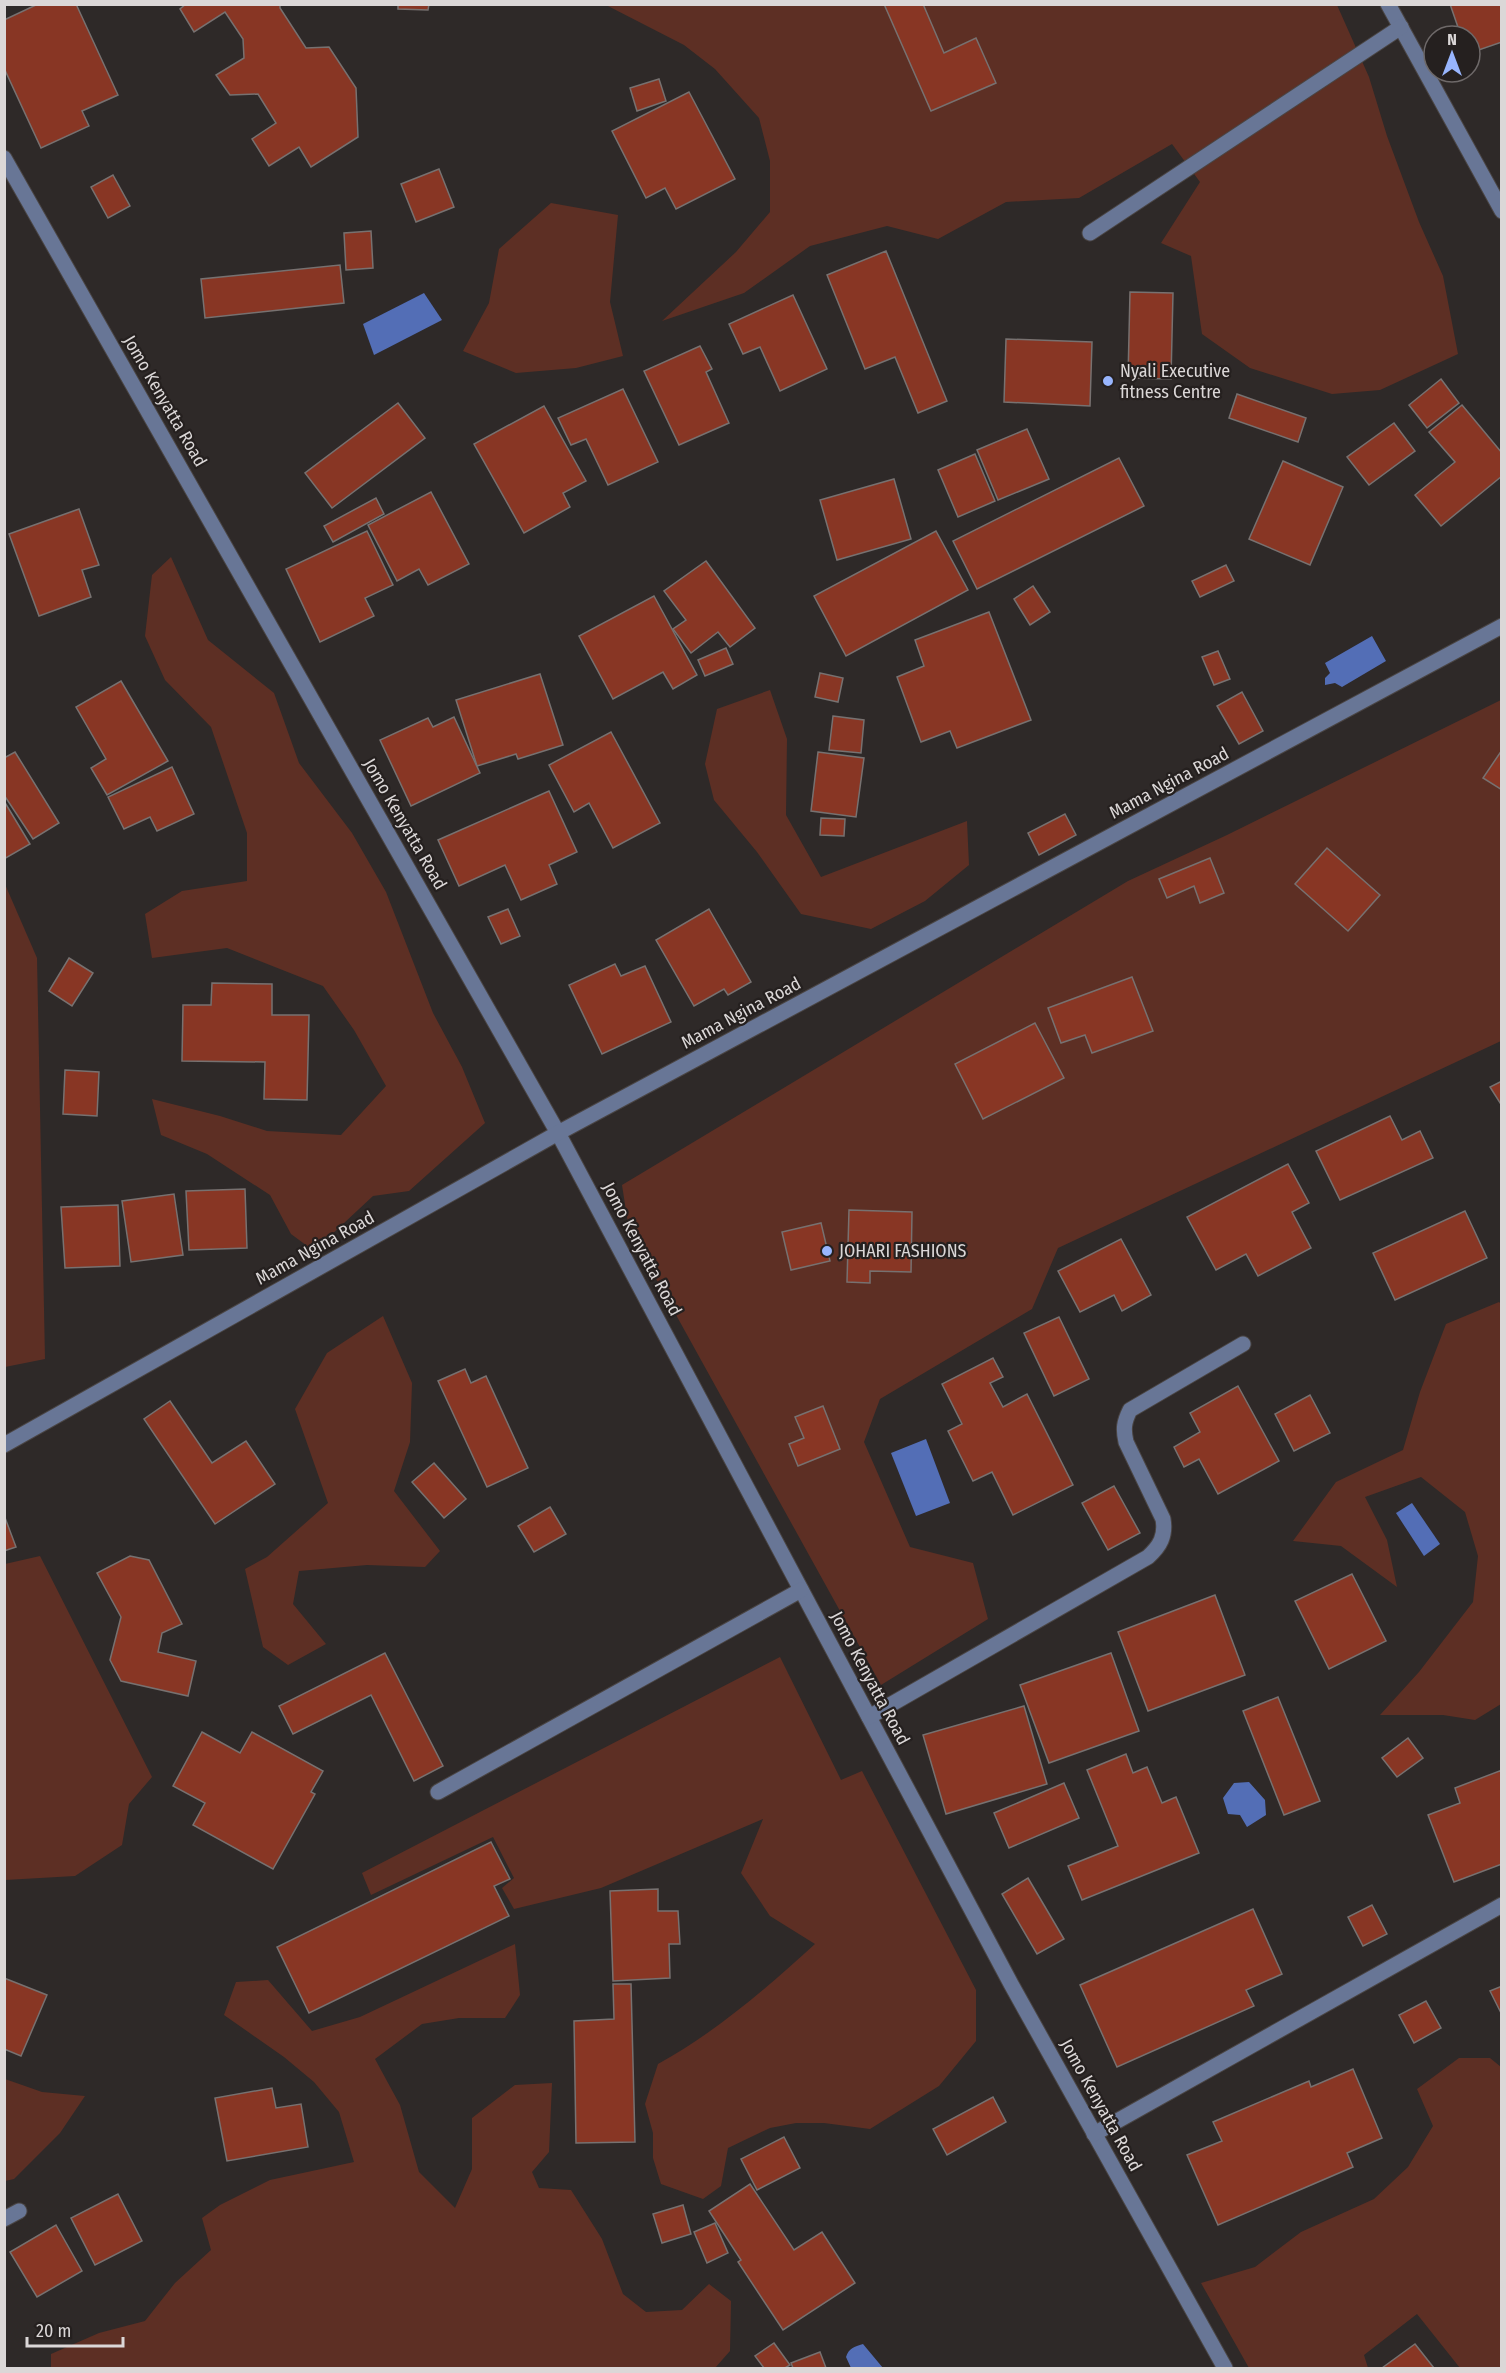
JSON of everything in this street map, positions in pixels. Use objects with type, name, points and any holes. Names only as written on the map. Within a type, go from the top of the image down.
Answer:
[{"type":"street","points":[[1388,4],[1502,211]]},
{"type":"street","points":[[1090,233],[1401,27]]},
{"type":"street","name":"Jomo Kenyatta Road","points":[[4,158],[558,1133],[1005,1974],[1225,2368]]},
{"type":"street","name":"Mama Ngina Road","points":[[4,1445],[558,1133],[1502,626]]},
{"type":"street","points":[[869,1717],[1148,1557],[1156,1549],[1165,1531],[1163,1519],[1126,1442],[1123,1431],[1125,1420],[1130,1410],[1243,1344]]},
{"type":"street","points":[[438,1792],[801,1590]]},
{"type":"street","points":[[1094,2134],[1502,1905]]},
{"type":"street","points":[[4,2219],[19,2211]]},
{"type":"shaded area","points":[[606,5],[1337,5],[1369,77],[1387,136],[1419,222],[1443,276],[1458,354],[1380,390],[1332,394],[1250,368],[1202,334],[1191,256],[1161,243],[1200,182],[1172,144],[1079,198],[1006,202],[938,239],[887,226],[810,246],[744,293],[662,321],[736,252],[770,212],[770,161],[759,118],[715,69],[684,45]]},
{"type":"shaded area","points":[[551,203],[618,215],[610,302],[623,356],[576,368],[516,373],[463,351],[489,303],[499,249]]},
{"type":"shaded area","points":[[171,557],[208,640],[274,693],[299,763],[352,833],[386,892],[433,1013],[462,1067],[485,1123],[409,1191],[373,1196],[314,1251],[291,1234],[270,1195],[207,1154],[161,1135],[152,1099],[220,1116],[267,1131],[341,1135],[386,1086],[354,1030],[323,986],[227,948],[152,958],[145,914],[182,891],[247,881],[247,833],[211,727],[165,680],[145,636],[152,575]]},
{"type":"shaded area","points":[[770,690],[787,739],[786,815],[821,877],[967,821],[969,865],[925,901],[871,929],[801,914],[757,852],[714,800],[705,764],[717,709]]},
{"type":"shaded area","points":[[1501,700],[1501,1041],[1058,1248],[1032,1309],[880,1399],[864,1442],[910,1547],[973,1563],[988,1619],[881,1685],[629,1230],[622,1185],[1128,881],[1227,835]]},
{"type":"shaded area","points":[[4,882],[37,958],[45,1359],[5,1367]]},
{"type":"shaded area","points":[[1499,1302],[1502,1305],[1501,1704],[1475,1720],[1443,1715],[1380,1715],[1419,1672],[1473,1602],[1478,1556],[1465,1512],[1421,1477],[1365,1497],[1387,1540],[1397,1587],[1341,1546],[1293,1541],[1336,1482],[1403,1450],[1420,1392],[1446,1324]]},
{"type":"shaded area","points":[[383,1316],[412,1383],[410,1442],[394,1491],[440,1551],[425,1567],[367,1565],[299,1571],[293,1604],[326,1644],[288,1665],[263,1647],[245,1569],[267,1557],[328,1503],[295,1409],[327,1353]]},
{"type":"shaded area","points":[[40,1556],[152,1777],[129,1804],[122,1845],[75,1876],[5,1880],[5,1564]]},
{"type":"shaded area","points":[[780,1657],[841,1780],[862,1771],[976,1990],[976,2041],[939,2086],[870,2129],[824,2123],[796,2123],[770,2128],[728,2148],[721,2186],[703,2199],[661,2184],[653,2158],[653,2133],[645,2104],[658,2064],[700,2038],[740,2008],[815,1944],[770,1916],[741,1873],[763,1819],[601,1888],[514,1909],[502,1888],[514,1878],[493,1837],[371,1895],[362,1873]]},
{"type":"shaded area","points":[[515,1944],[520,1995],[505,2018],[459,2018],[422,2024],[375,2059],[400,2105],[419,2172],[455,2208],[472,2169],[472,2118],[515,2085],[552,2083],[549,2152],[532,2172],[539,2188],[571,2190],[602,2239],[623,2294],[646,2312],[682,2310],[709,2284],[731,2301],[730,2351],[715,2368],[51,2368],[51,2354],[99,2333],[145,2321],[175,2283],[211,2250],[202,2218],[220,2205],[270,2180],[354,2162],[339,2112],[314,2082],[284,2057],[224,2015],[236,1982],[268,1980],[312,2031],[360,2017]]},
{"type":"shaded area","points":[[1459,2058],[1490,2058],[1501,2067],[1501,2368],[1460,2368],[1417,2314],[1364,2355],[1368,2368],[1249,2368],[1201,2283],[1255,2267],[1301,2232],[1374,2199],[1408,2167],[1433,2126],[1417,2089]]},
{"type":"shaded area","points":[[5,2079],[42,2092],[85,2096],[60,2133],[14,2179],[5,2181]]},
{"type":"water","points":[[424,293],[442,320],[374,355],[363,324]]},
{"type":"water","points":[[1372,636],[1386,661],[1342,687],[1335,683],[1325,685],[1325,678],[1330,673],[1325,663]]},
{"type":"water","points":[[926,1439],[950,1503],[916,1516],[891,1453]]},
{"type":"water","points":[[1412,1503],[1440,1544],[1424,1556],[1396,1513]]},
{"type":"water","points":[[1249,1782],[1265,1800],[1266,1815],[1247,1827],[1240,1815],[1228,1814],[1223,1798],[1234,1783]]},
{"type":"water","points":[[863,2344],[883,2368],[851,2368],[847,2354],[852,2348]]},
{"type":"building","points":[[38,4],[76,4],[118,95],[82,111],[89,126],[41,148],[4,68],[4,20]]},
{"type":"building","points":[[186,4],[280,4],[280,8],[306,48],[329,47],[356,88],[358,137],[311,167],[299,147],[269,166],[252,139],[276,123],[258,94],[230,95],[216,75],[244,58],[243,39],[225,12],[194,32],[180,9]]},
{"type":"building","points":[[398,4],[429,4],[428,10],[398,9]]},
{"type":"building","points":[[884,4],[923,4],[944,53],[976,38],[996,83],[931,111]]},
{"type":"building","points":[[1450,4],[1502,4],[1502,42],[1482,49],[1482,24],[1457,24]]},
{"type":"building","points":[[659,79],[666,101],[637,111],[630,88]]},
{"type":"building","points":[[689,92],[735,179],[676,209],[665,188],[646,198],[612,131]]},
{"type":"building","points":[[439,169],[454,207],[416,222],[401,184]]},
{"type":"building","points":[[113,175],[130,206],[108,218],[91,187]]},
{"type":"building","points":[[371,231],[373,268],[346,270],[344,233]]},
{"type":"building","points":[[886,251],[947,401],[918,413],[895,357],[865,369],[827,275]]},
{"type":"building","points":[[340,265],[344,303],[205,318],[201,279]]},
{"type":"building","points":[[1130,292],[1173,293],[1171,379],[1128,378]]},
{"type":"building","points":[[793,295],[827,369],[780,391],[760,347],[743,354],[729,324]]},
{"type":"building","points":[[1006,339],[1092,342],[1090,406],[1004,402]]},
{"type":"building","points":[[700,346],[712,369],[706,372],[729,423],[679,445],[644,371]]},
{"type":"building","points":[[1441,379],[1459,403],[1427,428],[1409,405]]},
{"type":"building","points":[[623,389],[658,462],[608,485],[586,439],[571,445],[558,418]]},
{"type":"building","points":[[1237,394],[1306,418],[1298,442],[1229,418]]},
{"type":"building","points":[[398,403],[425,438],[332,508],[305,473]]},
{"type":"building","points":[[1462,405],[1502,453],[1502,476],[1441,526],[1415,495],[1455,462],[1429,432]]},
{"type":"building","points":[[544,406],[586,481],[563,493],[570,507],[524,533],[474,444]]},
{"type":"building","points":[[1394,423],[1415,451],[1369,485],[1347,457]]},
{"type":"building","points":[[1027,429],[1049,479],[998,500],[977,450]]},
{"type":"building","points":[[975,454],[995,501],[958,517],[938,470]]},
{"type":"building","points":[[1119,458],[1144,506],[977,589],[953,541]]},
{"type":"building","points":[[1283,461],[1343,487],[1310,565],[1249,539]]},
{"type":"building","points":[[894,479],[911,539],[837,560],[820,500]]},
{"type":"building","points":[[431,492],[469,564],[428,585],[419,569],[397,581],[368,525]]},
{"type":"building","points":[[376,498],[384,514],[333,542],[324,526]]},
{"type":"building","points":[[79,509],[99,565],[82,570],[91,597],[39,616],[9,534]]},
{"type":"building","points":[[367,531],[393,585],[365,598],[374,616],[320,642],[286,569]]},
{"type":"building","points":[[936,531],[968,590],[846,656],[814,596]]},
{"type":"building","points":[[706,561],[755,628],[730,647],[718,632],[691,653],[673,629],[686,620],[664,591]]},
{"type":"building","points":[[1226,565],[1234,581],[1200,597],[1192,581]]},
{"type":"building","points":[[1033,586],[1050,612],[1030,625],[1014,599]]},
{"type":"building","points":[[654,596],[697,675],[673,689],[663,672],[613,699],[579,636]]},
{"type":"building","points":[[989,612],[1031,720],[957,748],[950,731],[921,742],[897,677],[924,666],[915,640]]},
{"type":"building","points":[[726,648],[733,664],[705,676],[698,660]]},
{"type":"building","points":[[1218,651],[1230,679],[1214,685],[1202,657]]},
{"type":"building","points":[[820,673],[843,678],[838,702],[815,697]]},
{"type":"building","points":[[540,674],[563,745],[518,759],[516,754],[477,766],[456,700]]},
{"type":"building","points":[[121,681],[168,761],[107,795],[91,768],[106,759],[76,707]]},
{"type":"building","points":[[1242,692],[1263,731],[1239,744],[1217,706]]},
{"type":"building","points":[[833,716],[864,720],[861,753],[829,750]]},
{"type":"building","points":[[454,717],[480,773],[411,806],[380,740],[428,718],[433,727]]},
{"type":"building","points":[[611,732],[660,823],[613,848],[589,803],[574,812],[549,765]]},
{"type":"building","points":[[1502,750],[1502,790],[1483,778]]},
{"type":"building","points":[[15,752],[59,823],[33,839],[4,795],[4,758]]},
{"type":"building","points":[[818,752],[864,758],[856,817],[811,811]]},
{"type":"building","points":[[172,767],[194,814],[157,831],[150,817],[124,829],[108,797]]},
{"type":"building","points":[[549,791],[577,852],[549,865],[557,884],[521,900],[505,865],[459,886],[438,840]]},
{"type":"building","points":[[4,801],[30,844],[4,859]]},
{"type":"building","points":[[1065,814],[1076,835],[1039,855],[1028,833]]},
{"type":"building","points":[[821,818],[845,819],[844,836],[820,835]]},
{"type":"building","points":[[1327,848],[1380,895],[1348,931],[1295,884]]},
{"type":"building","points":[[1210,858],[1224,893],[1200,903],[1194,886],[1167,898],[1159,879]]},
{"type":"building","points":[[508,909],[520,936],[501,944],[488,917]]},
{"type":"building","points":[[709,909],[751,982],[728,995],[724,989],[694,1006],[656,940]]},
{"type":"building","points":[[69,958],[93,973],[72,1006],[49,991]]},
{"type":"building","points":[[615,964],[621,976],[645,966],[671,1022],[602,1054],[569,985]]},
{"type":"building","points":[[1132,977],[1153,1031],[1092,1053],[1085,1035],[1061,1043],[1048,1008]]},
{"type":"building","points":[[212,983],[272,984],[272,1015],[309,1015],[307,1100],[264,1099],[265,1062],[182,1061],[183,1005],[211,1005]]},
{"type":"building","points":[[1035,1023],[1064,1078],[983,1119],[955,1064]]},
{"type":"building","points":[[65,1070],[99,1072],[97,1116],[63,1114]]},
{"type":"building","points":[[1502,1081],[1502,1106],[1490,1087]]},
{"type":"building","points":[[1390,1116],[1402,1140],[1420,1131],[1433,1158],[1340,1200],[1316,1151]]},
{"type":"building","points":[[1288,1164],[1309,1203],[1292,1212],[1311,1248],[1258,1276],[1246,1254],[1216,1270],[1187,1217]]},
{"type":"building","points":[[245,1189],[247,1248],[189,1250],[186,1191]]},
{"type":"building","points":[[174,1194],[183,1255],[131,1262],[122,1201]]},
{"type":"building","points":[[118,1205],[120,1266],[65,1268],[61,1207]]},
{"type":"building","points":[[849,1210],[912,1212],[911,1272],[870,1271],[870,1283],[847,1282]]},
{"type":"building","points":[[1465,1211],[1487,1258],[1395,1300],[1373,1253]]},
{"type":"building","points":[[821,1223],[830,1261],[791,1270],[782,1232]]},
{"type":"building","points":[[1121,1239],[1151,1295],[1122,1311],[1114,1295],[1080,1312],[1058,1271]]},
{"type":"building","points":[[1059,1317],[1089,1379],[1054,1396],[1024,1333]]},
{"type":"building","points":[[993,1358],[1003,1377],[990,1383],[1003,1407],[1027,1394],[1073,1485],[1013,1515],[992,1472],[973,1481],[948,1431],[962,1424],[942,1384]]},
{"type":"building","points":[[465,1369],[471,1383],[486,1376],[528,1468],[487,1487],[438,1381]]},
{"type":"building","points":[[1238,1386],[1279,1461],[1218,1494],[1199,1459],[1184,1467],[1174,1447],[1200,1432],[1190,1413]]},
{"type":"building","points":[[1310,1395],[1330,1433],[1294,1451],[1275,1414]]},
{"type":"building","points":[[170,1401],[212,1463],[246,1441],[275,1484],[215,1524],[144,1419]]},
{"type":"building","points":[[823,1406],[840,1449],[798,1466],[789,1444],[804,1438],[795,1417]]},
{"type":"building","points":[[434,1463],[466,1499],[444,1518],[412,1482]]},
{"type":"building","points":[[1114,1486],[1140,1533],[1108,1550],[1082,1503]]},
{"type":"building","points":[[550,1507],[566,1534],[534,1552],[518,1526]]},
{"type":"building","points":[[4,1515],[16,1547],[4,1551]]},
{"type":"building","points":[[130,1556],[149,1560],[182,1624],[162,1633],[158,1652],[196,1661],[188,1696],[121,1681],[110,1660],[121,1617],[97,1573]]},
{"type":"building","points":[[1352,1574],[1386,1641],[1329,1669],[1295,1601]]},
{"type":"building","points":[[1215,1595],[1245,1675],[1148,1711],[1118,1632]]},
{"type":"building","points":[[385,1653],[443,1766],[414,1781],[371,1695],[293,1734],[279,1706]]},
{"type":"building","points":[[1111,1653],[1139,1731],[1049,1763],[1020,1685]]},
{"type":"building","points":[[1278,1697],[1320,1801],[1284,1815],[1243,1711]]},
{"type":"building","points":[[1024,1706],[1047,1784],[946,1814],[923,1735]]},
{"type":"building","points":[[202,1732],[240,1753],[252,1732],[323,1771],[311,1792],[315,1794],[273,1869],[193,1825],[205,1803],[173,1786]]},
{"type":"building","points":[[1408,1738],[1423,1758],[1397,1777],[1382,1758]]},
{"type":"building","points":[[1126,1754],[1133,1773],[1147,1767],[1162,1803],[1176,1797],[1199,1853],[1082,1900],[1068,1866],[1118,1846],[1087,1770]]},
{"type":"building","points":[[1502,1770],[1502,1864],[1454,1882],[1428,1815],[1460,1803],[1455,1788]]},
{"type":"building","points":[[1064,1783],[1079,1818],[1009,1848],[994,1813]]},
{"type":"building","points":[[491,1842],[510,1879],[494,1886],[509,1916],[309,2013],[277,1947]]},
{"type":"building","points":[[1028,1878],[1064,1939],[1037,1954],[1002,1894]]},
{"type":"building","points":[[658,1889],[658,1911],[678,1911],[680,1944],[669,1944],[670,1978],[613,1981],[610,1891]]},
{"type":"building","points":[[1372,1905],[1387,1934],[1363,1946],[1348,1917]]},
{"type":"building","points":[[1253,1909],[1282,1974],[1246,1990],[1254,2006],[1117,2067],[1080,1985]]},
{"type":"building","points":[[4,1978],[47,1995],[21,2056],[4,2049]]},
{"type":"building","points":[[613,1984],[631,1984],[635,2142],[576,2143],[574,2021],[614,2019]]},
{"type":"building","points":[[1502,1986],[1502,2015],[1490,1991]]},
{"type":"building","points":[[1426,2001],[1441,2028],[1414,2043],[1399,2015]]},
{"type":"building","points":[[1353,2069],[1382,2138],[1347,2153],[1353,2167],[1218,2225],[1187,2155],[1222,2141],[1213,2122],[1309,2081],[1311,2087]]},
{"type":"building","points":[[272,2088],[276,2108],[301,2104],[308,2147],[227,2161],[215,2098]]},
{"type":"building","points":[[993,2097],[1006,2122],[947,2155],[933,2129]]},
{"type":"building","points":[[784,2137],[800,2168],[757,2190],[741,2159]]},
{"type":"building","points":[[750,2184],[794,2250],[822,2232],[855,2283],[783,2330],[738,2262],[741,2260],[709,2211]]},
{"type":"building","points":[[118,2194],[142,2241],[95,2265],[71,2218]]},
{"type":"building","points":[[683,2205],[691,2234],[662,2243],[653,2214]]},
{"type":"building","points":[[715,2223],[728,2253],[707,2263],[694,2232]]},
{"type":"building","points":[[56,2225],[82,2271],[37,2297],[10,2252]]},
{"type":"building","points":[[774,2343],[790,2365],[785,2368],[764,2368],[755,2356]]},
{"type":"building","points":[[1415,2344],[1434,2368],[1382,2368]]},
{"type":"building","points":[[820,2352],[826,2368],[793,2368],[791,2363]]},
{"type":"place","name":"Nyali Executive fitness Centre","points":[[1108,381]]},
{"type":"place","name":"JOHARI FASHIONS","points":[[827,1251]]}]
